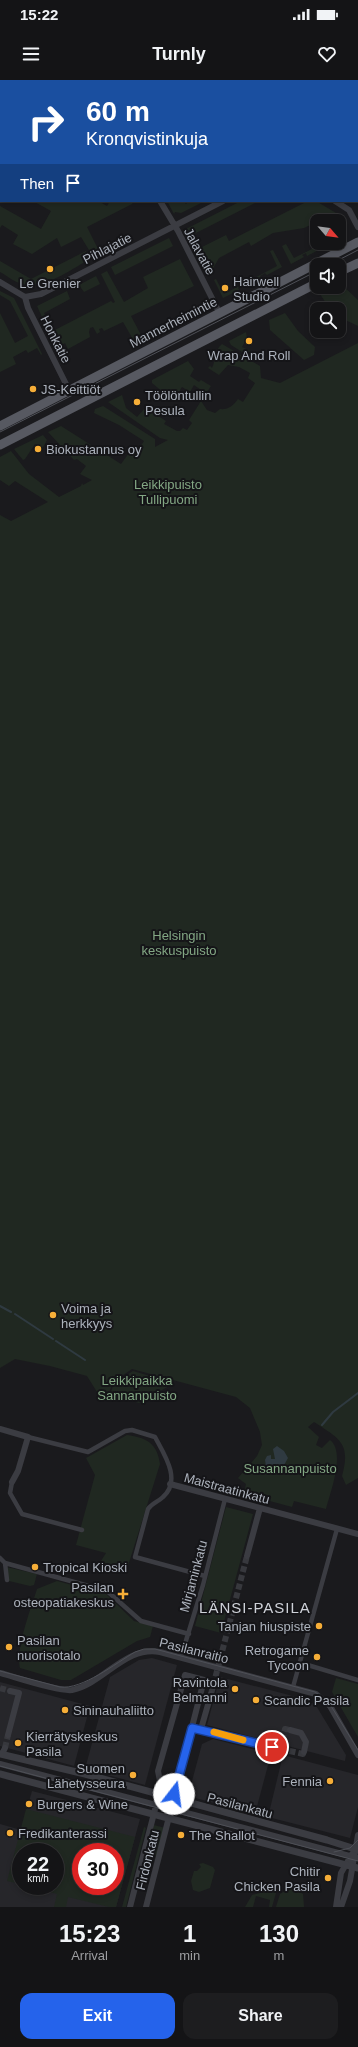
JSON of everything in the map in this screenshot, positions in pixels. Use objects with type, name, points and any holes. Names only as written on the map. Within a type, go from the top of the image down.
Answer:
[{"type":"main road","name":"Mannerheimintie","points":[[0,426],[358,242]]},
{"type":"main road","points":[[346,269],[358,263]]},
{"type":"main road","points":[[0,445],[310,287]]},
{"type":"street","name":"Jalavatie","points":[[161,202],[220,312]]},
{"type":"street","name":"Pihlajatie","points":[[25,297],[41,294],[221,202]]},
{"type":"street","points":[[337,202],[349,210],[358,227]]},
{"type":"street","points":[[0,282],[25,297]]},
{"type":"street","name":"Honkatie","points":[[25,297],[28,308],[69,390]]},
{"type":"street","points":[[0,1429],[28,1436],[18,1471],[12,1482],[10,1493],[22,1514],[82,1530]]},
{"type":"street","name":"Maistraatinkatu","points":[[28,1436],[88,1452],[125,1431],[132,1430],[155,1438],[172,1470],[170,1484],[358,1534]]},
{"type":"street","points":[[170,1484],[163,1497],[148,1509],[135,1557],[205,1576]]},
{"type":"street","name":"Mirjaminkatu","points":[[181,1657],[189,1634],[225,1499]]},
{"type":"street","points":[[247,1556],[260,1508]]},
{"type":"street","points":[[293,1687],[301,1663],[337,1529]]},
{"type":"street","points":[[0,1558],[5,1563],[107,1591],[141,1621],[189,1634]]},
{"type":"street","points":[[5,1563],[8,1580]]},
{"type":"street","name":"Pasilanraitio","points":[[0,1673],[54,1688],[71,1690],[84,1685],[141,1652],[154,1650],[316,1694],[325,1700],[358,1755]]},
{"type":"street","points":[[301,1663],[358,1680]]},
{"type":"street","name":"Firdonkatu","points":[[130,1907],[161,1782],[158,1771],[185,1675],[204,1680],[146,1907]]},
{"type":"street","points":[[8,1736],[19,1693],[10,1691]]},
{"type":"street","points":[[201,1729],[211,1694]]},
{"type":"street","points":[[192,1728],[272,1747]]},
{"type":"street","points":[[290,1730],[301,1733],[306,1742],[304,1752]]},
{"type":"street","name":"Pasilankatu","points":[[2,1756],[85,1774],[173,1800],[327,1840],[356,1850]]},
{"type":"street","name":"Pasilankatu","points":[[2,1756],[156,1805],[354,1857]]},
{"type":"street","points":[[0,1774],[355,1868]]},
{"type":"street","points":[[342,1907],[355,1868],[354,1857],[358,1835]]},
{"type":"street","points":[[336,1907],[339,1885],[345,1865],[354,1857]]},
{"type":"shaded area","points":[[277,1446],[284,1451],[288,1458],[283,1467],[273,1470],[266,1466],[265,1460],[267,1456],[271,1455],[271,1459],[275,1459],[273,1449]]},
{"type":"shaded area","points":[[152,1658],[177,1665],[145,1785],[85,1769],[110,1677],[139,1660]]},
{"type":"shaded area","points":[[220,1677],[289,1695],[315,1704],[346,1755],[345,1761],[207,1725]]},
{"type":"shaded area","points":[[0,1682],[90,1706],[74,1766],[0,1746]]},
{"type":"shaded area","points":[[213,1739],[271,1754],[255,1814],[188,1796],[202,1744]]},
{"type":"shaded area","points":[[283,1755],[358,1775],[358,1807],[350,1838],[268,1817]]},
{"type":"shaded area","points":[[32,1791],[140,1819],[124,1878],[124,1843],[72,1843],[72,1895],[119,1895],[116,1907],[0,1907],[0,1824],[21,1830]]},
{"type":"green space","points":[[35,202],[100,202],[107,206],[109,202],[133,202],[87,227],[99,251],[92,255],[81,237],[61,247],[57,238],[32,254],[13,244],[18,235],[2,225],[0,228],[0,206],[41,229],[51,211]]},
{"type":"green space","points":[[168,202],[184,202],[186,204],[188,202],[203,202],[181,213],[175,212],[174,214]]},
{"type":"green space","points":[[239,202],[257,202],[194,234],[200,248],[226,235],[229,241],[306,202],[318,202],[336,213],[310,214],[310,225],[304,228],[273,233],[251,246],[249,242],[219,258],[211,272],[186,229]]},
{"type":"green space","points":[[169,238],[173,246],[115,275],[111,267]]},
{"type":"green space","points":[[286,244],[294,258],[310,250],[318,250],[307,256],[306,253],[302,255],[304,257],[291,264],[282,246]]},
{"type":"green space","points":[[273,250],[282,267],[267,275],[265,273],[260,276],[261,278],[242,288],[241,286],[238,288],[239,290],[223,298],[214,280],[216,279],[224,294],[277,266],[270,251]]},
{"type":"green space","points":[[86,251],[90,259],[65,274],[47,282],[28,285],[14,281],[0,272],[0,261],[31,279]]},
{"type":"green space","points":[[180,259],[194,286],[131,316],[142,337],[134,341],[123,322],[104,331],[102,328],[99,329],[100,332],[97,334],[93,327],[90,328],[90,337],[68,349],[65,343],[60,346],[61,351],[51,332],[111,301],[113,303],[115,302],[101,274],[107,271],[124,302],[148,288],[143,277]]},
{"type":"green space","points":[[96,276],[100,284],[84,292],[79,285]]},
{"type":"green space","points":[[346,289],[358,300],[358,326],[346,320],[346,302],[325,302],[320,294],[346,294]]},
{"type":"green space","points":[[0,291],[14,298],[42,354],[41,355],[37,348],[28,353],[26,350],[13,357],[16,364],[0,372],[0,313],[15,343],[28,336],[10,301],[0,295]]},
{"type":"green space","points":[[67,291],[70,299],[44,313],[51,326],[47,328],[37,306]]},
{"type":"green space","points":[[285,313],[298,331],[315,347],[314,355],[304,360],[270,330],[269,320]]},
{"type":"green space","points":[[246,332],[247,338],[242,347],[253,352],[250,357],[231,345],[229,341]]},
{"type":"green space","name":"Helsingin keskuspuisto","points":[[358,343],[358,1478],[346,1485],[342,1476],[345,1456],[341,1443],[331,1433],[314,1422],[308,1427],[319,1437],[316,1445],[322,1448],[330,1440],[335,1446],[337,1454],[336,1473],[326,1509],[294,1501],[292,1507],[244,1494],[246,1484],[238,1478],[257,1456],[262,1445],[260,1432],[250,1408],[236,1397],[132,1369],[113,1382],[108,1395],[97,1392],[87,1376],[50,1366],[15,1359],[0,1368],[0,515],[11,521],[48,502],[15,481],[9,486],[0,480],[0,457],[11,451],[29,474],[59,497],[81,486],[82,483],[83,485],[92,480],[80,474],[86,466],[77,459],[74,460],[48,432],[61,426],[121,464],[134,446],[139,449],[144,441],[119,425],[94,413],[95,409],[103,406],[155,439],[155,447],[168,440],[160,438],[108,402],[122,395],[126,408],[137,417],[145,408],[166,421],[164,424],[177,431],[180,431],[183,428],[187,430],[192,423],[189,420],[201,401],[207,410],[215,413],[220,409],[230,407],[238,399],[243,402],[255,383],[248,378],[250,373],[239,367],[228,365],[219,375],[208,368],[210,366],[212,368],[216,352],[222,344],[260,366],[261,378],[280,383]]},
{"type":"green space","points":[[188,361],[194,369],[190,376],[199,382],[201,380],[211,386],[205,395],[204,392],[194,385],[190,392],[182,387],[176,396],[174,394],[170,398],[152,383],[152,380]]},
{"type":"green space","points":[[43,435],[47,440],[42,449],[35,444],[23,460],[14,449]]},
{"type":"green space","name":"Leikkipaikka Sannanpuisto","points":[[133,1371],[167,1381],[169,1386],[139,1403],[110,1395],[114,1383]]},
{"type":"green space","points":[[127,1435],[145,1440],[154,1446],[159,1457],[160,1464],[127,1569],[102,1563],[101,1561],[106,1553],[76,1545],[95,1475],[86,1458]]},
{"type":"green space","points":[[226,1507],[253,1514],[221,1633],[195,1626]]},
{"type":"green space","points":[[6,1567],[37,1574],[34,1585],[30,1586],[9,1581]]},
{"type":"green space","points":[[57,1581],[106,1594],[134,1621],[153,1626],[150,1637],[137,1641],[71,1680],[61,1680],[20,1668],[19,1660],[22,1640],[37,1589]]},
{"type":"green space","points":[[336,1678],[358,1684],[358,1737],[332,1692]]},
{"type":"green space","points":[[26,1809],[135,1837],[124,1878],[124,1843],[72,1843],[72,1895],[119,1895],[116,1907],[109,1907],[68,1897],[66,1907],[54,1907],[57,1895],[64,1895],[64,1843],[17,1843]]},
{"type":"green space","points":[[154,1825],[165,1828],[157,1856],[147,1854]]},
{"type":"green space","points":[[144,1827],[146,1828],[126,1907],[122,1907]]},
{"type":"green space","points":[[12,1862],[12,1882],[7,1881]]},
{"type":"green space","points":[[203,1863],[213,1867],[215,1870],[210,1888],[199,1892],[193,1890],[191,1881],[194,1871],[197,1871],[201,1867],[199,1864]]},
{"type":"green space","points":[[288,1889],[295,1889],[303,1894],[304,1907],[276,1907],[280,1894]]},
{"type":"green space","points":[[272,1890],[276,1893],[272,1907],[269,1907],[270,1900],[256,1896],[253,1907],[245,1907],[252,1895]]},
{"type":"waterway","points":[[0,1306],[11,1312]]},
{"type":"waterway","points":[[15,1314],[53,1339]]},
{"type":"waterway","points":[[56,1341],[85,1360]]},
{"type":"waterway","points":[[322,1425],[333,1412],[358,1393]]},
{"type":"tunnel","points":[[211,1694],[247,1556]]},
{"type":"tunnel","points":[[0,1688],[10,1691]]},
{"type":"tunnel","points":[[280,1749],[285,1729],[290,1730]]},
{"type":"tunnel","points":[[5,1748],[8,1735]]},
{"type":"tunnel","points":[[272,1747],[303,1754],[304,1752]]},
{"type":"tram line","points":[[343,258],[358,250]]},
{"type":"tram line","points":[[0,432],[310,275]]},
{"type":"tram line","points":[[0,1671],[60,1687],[69,1687],[99,1675],[135,1652],[144,1649],[155,1649],[315,1692],[328,1701],[358,1750]]},
{"type":"tram line","points":[[0,1766],[358,1861]]},
{"type":"tram line","points":[[334,1852],[350,1848],[358,1840]]},
{"type":"slow traffic","points":[[214,1732],[243,1740]]},
{"type":"place","name":"Le Grenier","points":[[50,269]]},
{"type":"place","name":"Hairwell Studio","points":[[225,288]]},
{"type":"place","name":"Wrap And Roll","points":[[249,341]]},
{"type":"place","name":"JS-Keittiöt","points":[[33,389]]},
{"type":"place","name":"Töölöntullin Pesula","points":[[137,402]]},
{"type":"place","name":"Biokustannus oy","points":[[38,449]]},
{"type":"place","name":"Voima ja herkkyys","points":[[53,1315]]},
{"type":"place","name":"Tropical Kioski","points":[[35,1567]]},
{"type":"place","name":"Pasilan osteopatiakeskus","points":[[123,1594]]},
{"type":"place","name":"Tanjan hiuspiste","points":[[319,1626]]},
{"type":"place","name":"Pasilan nuorisotalo","points":[[9,1647]]},
{"type":"place","name":"Retrogame Tycoon","points":[[317,1657]]},
{"type":"place","name":"Ravintola Belmanni","points":[[235,1689]]},
{"type":"place","name":"Scandic Pasila","points":[[256,1700]]},
{"type":"place","name":"Sininauhaliitto","points":[[65,1710]]},
{"type":"place","name":"Kierrätyskeskus Pasila","points":[[18,1743]]},
{"type":"place","name":"Suomen Lähetysseura","points":[[133,1775]]},
{"type":"place","name":"Fennia","points":[[330,1781]]},
{"type":"place","name":"Burgers & Wine","points":[[29,1804]]},
{"type":"place","name":"Fredikanterassi","points":[[10,1833]]},
{"type":"place","name":"The Shallot","points":[[181,1835]]},
{"type":"place","name":"Chitir Chicken Pasila","points":[[328,1878]]},
{"type":"district","name":"LÄNSI-PASILA","points":[[255,1608]]},
{"type":"route","points":[[174,1794],[192,1728],[272,1747]]},
{"type":"park label","name":"Leikkipuisto Tullipuomi","points":[[168,492]]},
{"type":"park label","name":"Susannanpuisto","points":[[290,1468]]}]
